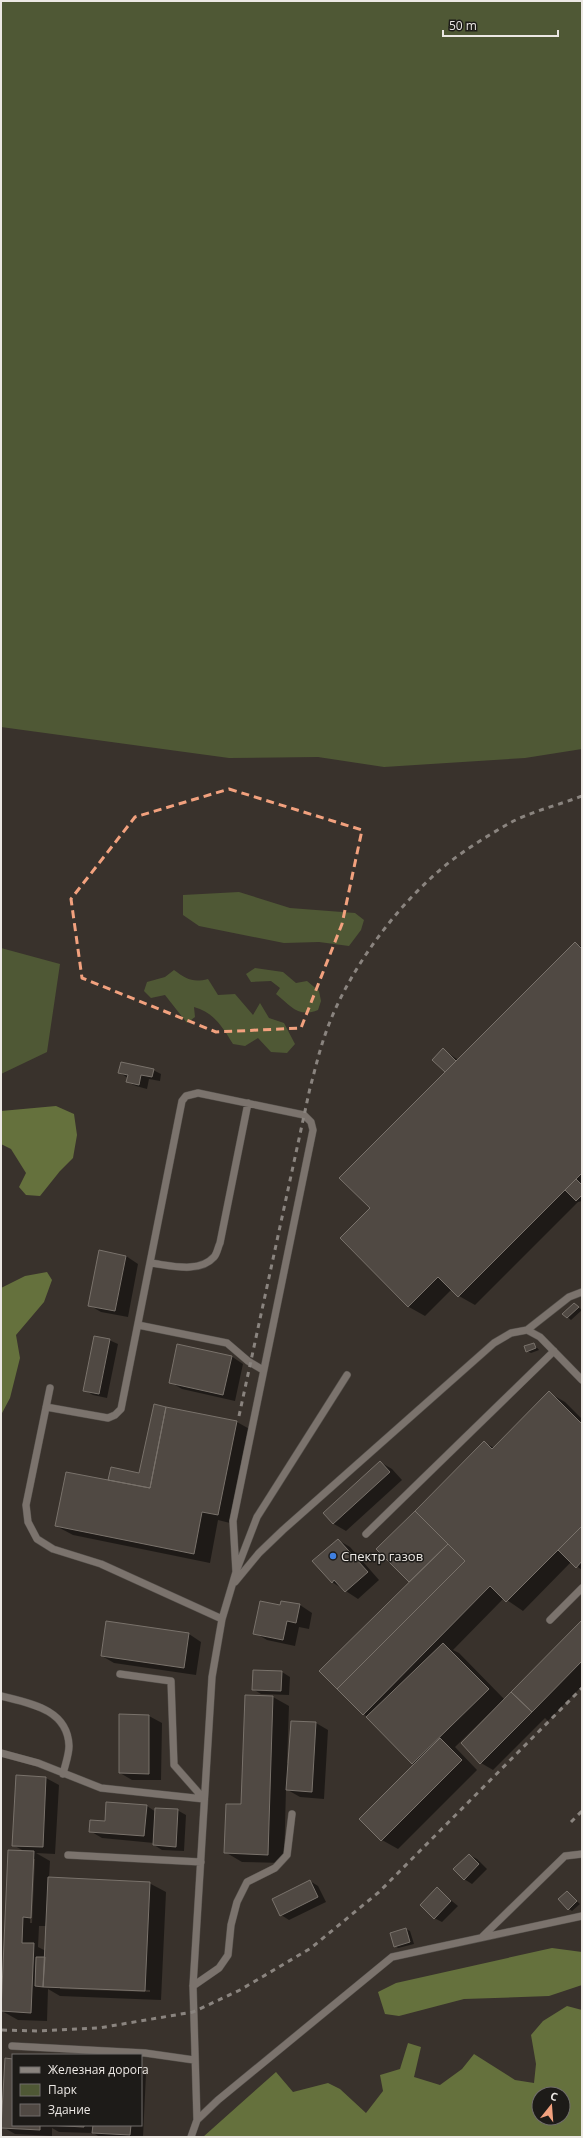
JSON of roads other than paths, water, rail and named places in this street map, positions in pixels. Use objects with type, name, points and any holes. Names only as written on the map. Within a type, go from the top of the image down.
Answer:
[{"type":"lane","points":[[46,1407],[108,1418],[115,1415],[121,1409],[182,1101],[191,1093],[198,1093],[300,1113],[311,1122],[313,1130],[233,1520],[236,1572]]},
{"type":"lane","points":[[150,1263],[203,1266],[215,1257],[220,1243],[248,1103]]},
{"type":"lane","points":[[232,1585],[259,1553],[283,1530],[494,1342],[511,1333],[527,1330],[569,1297],[582,1292]]},
{"type":"lane","points":[[138,1326],[227,1344],[248,1362],[263,1370]]},
{"type":"lane","points":[[527,1330],[540,1337],[582,1380]]},
{"type":"lane","points":[[366,1534],[554,1351]]},
{"type":"lane","points":[[191,2137],[196,2120],[193,1986],[204,1799],[212,1677],[222,1619],[236,1572],[257,1517],[347,1375]]},
{"type":"lane","points":[[50,1388],[26,1505],[28,1522],[37,1538],[53,1549],[101,1564],[222,1619]]},
{"type":"lane","points":[[550,1620],[582,1588]]},
{"type":"lane","points":[[120,1674],[171,1681],[174,1765],[204,1799]]},
{"type":"lane","points":[[1,1696],[34,1704],[55,1714],[65,1729],[69,1746],[63,1774]]},
{"type":"lane","points":[[1,1753],[38,1763],[101,1788],[204,1799]]},
{"type":"lane","points":[[193,1986],[220,1968],[228,1955],[231,1925],[237,1902],[247,1882],[275,1868],[287,1855],[292,1814]]},
{"type":"lane","points":[[482,1937],[564,1856],[582,1853]]},
{"type":"lane","points":[[68,1855],[201,1862]]},
{"type":"lane","points":[[196,2120],[218,2100],[392,1957],[582,1916]]},
{"type":"lane","points":[[12,2046],[145,2053],[194,2060]]},
{"type":"railway","points":[[239,1416],[310,1088],[325,1035],[343,992],[355,971],[383,930],[415,894],[440,870],[468,849],[508,824],[535,812],[582,796]]},
{"type":"railway","points":[[2,2030],[38,2031],[99,2028],[193,2012],[240,1990],[311,1948],[379,1892],[582,1688]]},
{"type":"railway","points":[[571,1822],[582,1811]]},
{"type":"place","name":"Спектр газов","points":[[333,1556]]}]
